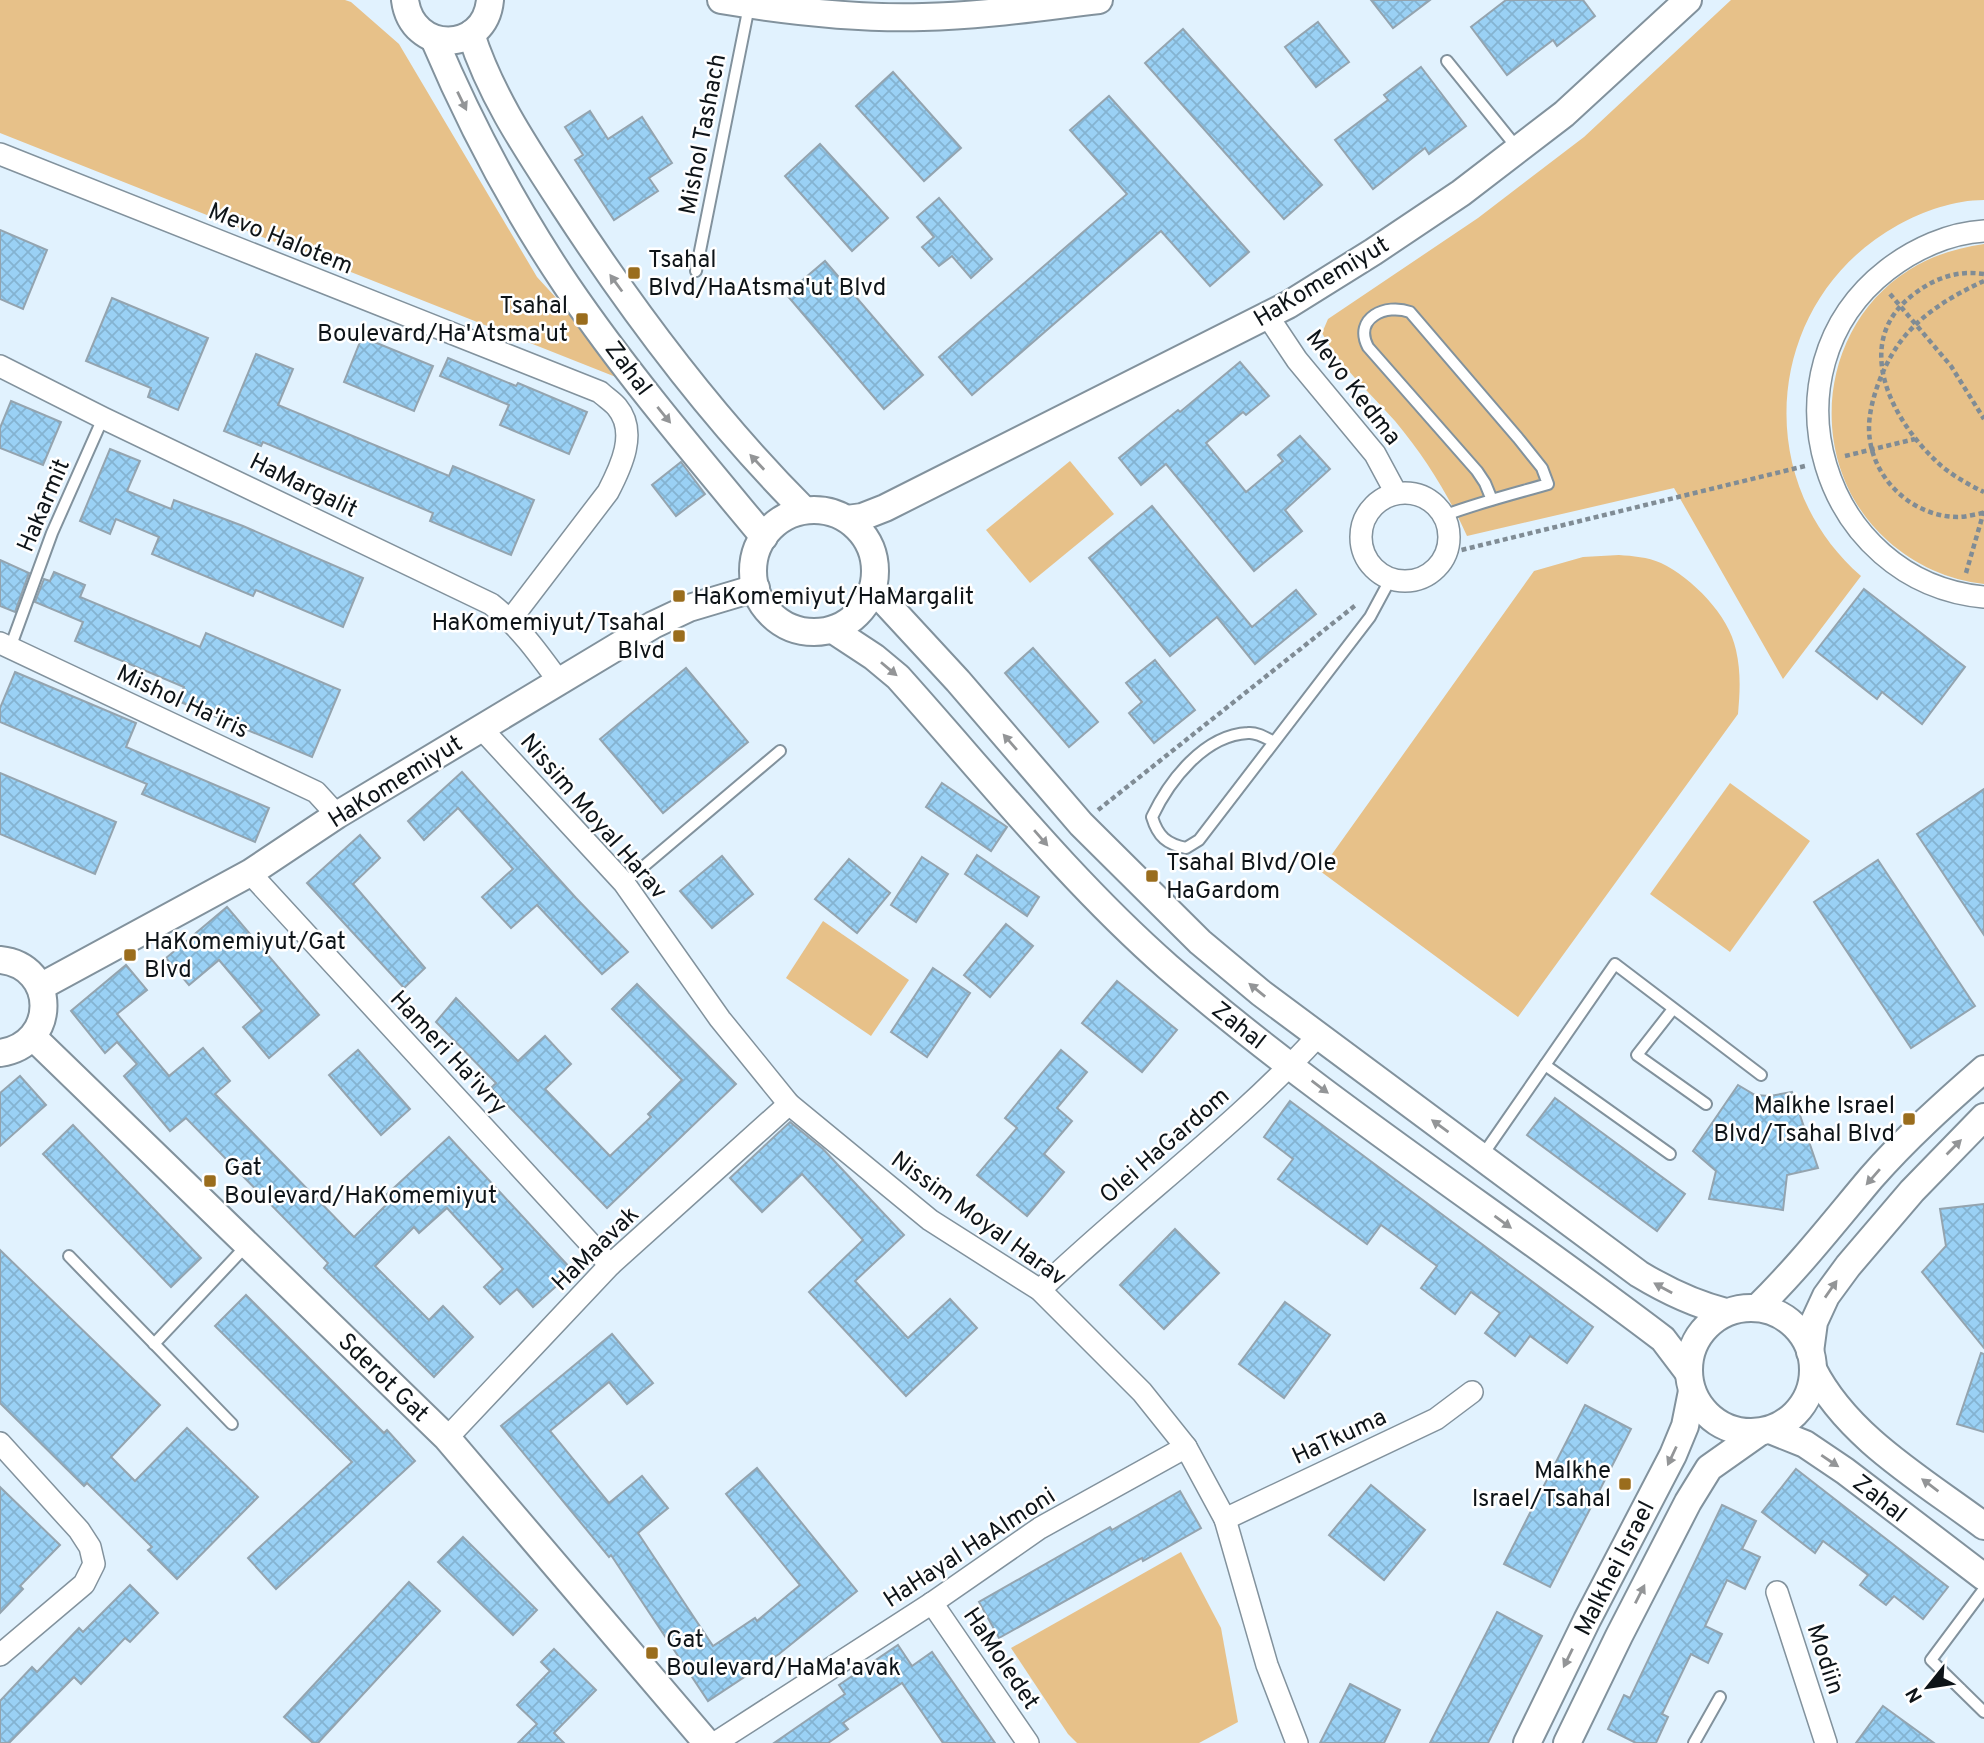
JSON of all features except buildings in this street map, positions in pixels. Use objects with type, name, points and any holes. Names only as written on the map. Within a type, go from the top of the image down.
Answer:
[{"type":"street","points":[[405,0],[407,14],[414,25],[434,39],[447,41],[459,40],[471,34],[486,18],[490,0]]},
{"type":"street","points":[[721,0],[812,13],[922,17],[1010,6],[1099,0]]},
{"type":"street","name":"HaKomemiyut","points":[[847,519],[862,517],[910,496],[1267,315],[1373,252],[1519,150],[1564,114],[1689,0]]},
{"type":"street","name":"Zahal","points":[[471,34],[481,67],[492,89],[600,261],[736,440],[804,510]]},
{"type":"street","name":"Zahal","points":[[434,39],[477,132],[567,285],[655,404],[764,537]]},
{"type":"street","name":"Mevo Halotem","points":[[0,154],[600,392],[618,408],[627,427],[620,468],[608,492],[511,619]]},
{"type":"street","points":[[1984,231],[1961,234],[1924,246],[1876,278],[1851,306],[1840,324],[1826,358],[1817,406],[1823,461],[1835,493],[1867,540],[1913,576],[1934,586],[1984,597]]},
{"type":"street","name":"Mevo Kedma","points":[[1267,315],[1297,360],[1375,454],[1395,494]]},
{"type":"street","name":"HaMargalit","points":[[0,366],[491,604],[511,619],[561,683]]},
{"type":"street","points":[[1408,492],[1432,502],[1443,516],[1449,539],[1445,554],[1437,567],[1425,576],[1411,580],[1391,578],[1371,565],[1363,552],[1363,522],[1370,509],[1382,499],[1408,492]]},
{"type":"street","name":"HaKomemiyut","points":[[875,559],[881,530],[910,496]]},
{"type":"street","points":[[804,510],[833,512],[847,519],[860,530],[875,559],[876,574],[867,603],[859,615],[833,630],[809,633],[786,626],[767,610],[755,588],[754,561],[764,537],[774,524],[788,515],[804,510]]},
{"type":"street","name":"HaKomemiyut","points":[[40,987],[250,873],[337,815],[561,683],[653,625],[689,608],[755,588]]},
{"type":"street","name":"Zahal","points":[[873,589],[958,681],[1081,824],[1200,942],[1261,993],[1639,1274],[1697,1305],[1727,1312]]},
{"type":"street","name":"Zahal","points":[[833,630],[874,657],[898,677],[1056,855],[1166,964],[1222,1012],[1291,1065],[1663,1339],[1690,1381]]},
{"type":"street","name":"Mishol Ha'iris","points":[[5,646],[316,792],[337,815]]},
{"type":"street","name":"Nissim Moyal Harav","points":[[481,728],[624,883],[720,1019],[789,1104],[930,1220],[1040,1290],[1142,1392],[1186,1447],[1225,1519],[1267,1665],[1293,1742]]},
{"type":"street","name":"Hameri Ha'ivry","points":[[250,873],[610,1265]]},
{"type":"street","points":[[0,960],[9,961],[25,969],[40,987],[44,1009],[42,1021],[33,1037],[18,1049],[0,1053]]},
{"type":"street","name":"Olei HaGardom","points":[[1040,1290],[1253,1103],[1318,1036]]},
{"type":"street","name":"Sderot Gat","points":[[33,1037],[447,1438],[707,1743]]},
{"type":"street","points":[[1757,1308],[1794,1270],[1873,1176],[1919,1127],[1984,1069]]},
{"type":"street","name":"HaMaavak","points":[[447,1438],[610,1265],[789,1104]]},
{"type":"street","points":[[1812,1360],[1804,1339],[1790,1322],[1772,1311],[1742,1308],[1727,1312],[1710,1322],[1698,1336],[1690,1353],[1690,1381],[1698,1404],[1719,1424],[1746,1433],[1765,1431],[1782,1424],[1801,1406],[1812,1382],[1814,1322],[1826,1296],[1875,1233],[1983,1121]]},
{"type":"street","name":"Zahal","points":[[1812,1360],[1824,1391],[1860,1431],[1984,1526]]},
{"type":"street","name":"Malkhei Israel","points":[[1527,1743],[1609,1575],[1673,1455],[1685,1426],[1690,1381]]},
{"type":"street","name":"HaTkuma","points":[[1225,1519],[1436,1419],[1472,1392]]},
{"type":"street","name":"Zahal","points":[[1765,1431],[1805,1444],[1845,1471],[1984,1577]]},
{"type":"street","name":"Malkhei Israel","points":[[1567,1743],[1630,1614],[1688,1502],[1709,1468],[1765,1431]]},
{"type":"street","points":[[0,1443],[79,1530],[90,1547],[94,1564],[84,1584],[0,1655]]},
{"type":"street","name":"HaHayal HaAlmoni","points":[[715,1743],[932,1603],[1040,1528],[1186,1447]]},
{"type":"street","name":"Modiin","points":[[1777,1592],[1826,1743]]},
{"type":"street","name":"HaMoledet","points":[[932,1603],[1028,1743]]},
{"type":"lane","name":"Mishol Tashach","points":[[696,271],[749,5]]},
{"type":"lane","points":[[1447,61],[1519,150]]},
{"type":"lane","points":[[1443,516],[1548,484],[1542,468],[1410,312],[1397,307],[1371,318],[1364,327],[1363,337],[1368,347],[1477,471],[1492,500]]},
{"type":"lane","name":"Hakarmit","points":[[5,646],[103,418]]},
{"type":"lane","points":[[1274,742],[1250,732],[1225,737],[1209,747],[1193,760],[1162,795],[1152,817],[1156,832],[1169,844],[1186,848],[1199,840],[1370,617],[1391,578]]},
{"type":"lane","points":[[624,883],[780,751]]},
{"type":"lane","points":[[1482,1156],[1615,964],[1761,1075]]},
{"type":"lane","points":[[1673,1009],[1637,1055],[1706,1104]]},
{"type":"lane","points":[[1545,1065],[1670,1154]]},
{"type":"lane","points":[[155,1344],[247,1245]]},
{"type":"lane","points":[[69,1256],[232,1424]]},
{"type":"lane","points":[[1984,1589],[1931,1660],[1984,1712]]},
{"type":"lane","points":[[1695,1743],[1720,1697]]},
{"type":"path","points":[[1984,274],[1970,272],[1947,275],[1925,285],[1900,304],[1884,331],[1880,353],[1883,376],[1898,412],[1915,439],[1936,461],[1984,492]]},
{"type":"path","points":[[1876,278],[1951,366],[1984,419]]},
{"type":"path","points":[[1961,593],[1984,512],[1959,517],[1937,514],[1912,505],[1882,473],[1872,449],[1869,428],[1872,409],[1895,349],[1917,323],[1938,306],[1984,281]]},
{"type":"path","points":[[1445,554],[1915,439]]},
{"type":"path","points":[[1081,824],[1391,578]]},
{"type":"shaded area","points":[[0,0],[351,2],[399,44],[537,277],[636,385],[0,133]]},
{"type":"shaded area","points":[[1731,0],[1984,0],[1984,200],[1951,204],[1918,215],[1898,225],[1854,257],[1821,297],[1798,342],[1788,391],[1788,441],[1801,490],[1825,536],[1861,576],[1783,679],[1674,488],[1467,536],[1444,491],[1416,448],[1346,368],[1322,333],[1328,319],[1478,218],[1584,137]]},
{"type":"shaded area","points":[[1984,244],[1984,584],[1945,575],[1921,564],[1898,550],[1861,511],[1843,476],[1833,439],[1832,400],[1839,362],[1854,327],[1878,296],[1909,270],[1927,260]]},
{"type":"shaded area","points":[[1070,461],[1114,514],[1030,583],[986,530]]},
{"type":"shaded area","points":[[1619,555],[1661,563],[1697,588],[1717,611],[1726,624],[1736,650],[1740,682],[1738,714],[1518,1017],[1320,871],[1534,571],[1583,557]]},
{"type":"shaded area","points":[[1730,783],[1810,841],[1730,952],[1650,894]]},
{"type":"shaded area","points":[[823,921],[909,980],[871,1036],[786,978]]},
{"type":"shaded area","points":[[1181,1552],[1221,1628],[1238,1722],[1199,1743],[1077,1743],[1068,1734],[1011,1648]]},
{"type":"place","name":"Tsahal Blvd/HaAtsma'ut Blvd","points":[[634,273]]},
{"type":"place","name":"Tsahal Boulevard/Ha'Atsma'ut","points":[[582,319]]},
{"type":"place","name":"HaKomemiyut/HaMargalit","points":[[679,596]]},
{"type":"place","name":"HaKomemiyut/Tsahal Blvd","points":[[679,636]]},
{"type":"place","name":"Tsahal Blvd/Ole HaGardom","points":[[1152,876]]},
{"type":"place","name":"HaKomemiyut/Gat Blvd","points":[[130,955]]},
{"type":"place","name":"Malkhe Israel Blvd/Tsahal Blvd","points":[[1909,1119]]},
{"type":"place","name":"Gat Boulevard/HaKomemiyut","points":[[210,1181]]},
{"type":"place","name":"Malkhe Israel/Tsahal","points":[[1625,1484]]},
{"type":"place","name":"Gat Boulevard/HaMa'avak","points":[[652,1653]]}]
